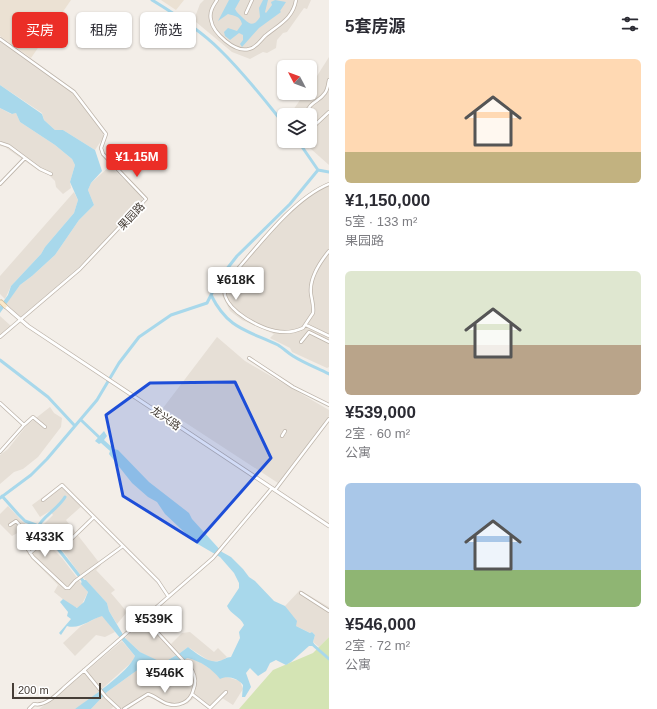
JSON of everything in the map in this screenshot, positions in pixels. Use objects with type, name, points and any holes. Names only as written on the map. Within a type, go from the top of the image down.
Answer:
[{"type":"main road","points":[[0,302],[5,306]]},
{"type":"street","points":[[217,0],[210,14],[212,26],[227,42],[238,49],[244,50],[255,47],[286,20],[294,8],[296,0]]},
{"type":"street","points":[[246,13],[252,0]]},
{"type":"street","name":"果园路","points":[[0,39],[74,92],[106,134],[101,148],[103,154],[146,199],[83,266],[0,337]]},
{"type":"street","points":[[309,108],[312,103],[322,97],[329,80]]},
{"type":"street","points":[[317,124],[329,112]]},
{"type":"street","points":[[0,143],[9,146],[51,174]]},
{"type":"street","points":[[0,184],[25,158]]},
{"type":"street","points":[[329,184],[320,188],[303,200],[262,242],[225,285],[228,303],[239,315],[270,330],[282,332],[298,330],[306,325],[313,313],[311,294],[313,280],[318,267],[329,251]]},
{"type":"street","name":"龙兴路","points":[[5,306],[20,320],[329,526]]},
{"type":"street","points":[[306,325],[329,336]]},
{"type":"street","points":[[301,342],[308,332],[329,342]]},
{"type":"street","points":[[249,358],[293,387],[329,405]]},
{"type":"street","points":[[0,403],[24,425]]},
{"type":"street","points":[[0,452],[33,416],[45,427]]},
{"type":"street","points":[[29,709],[34,704],[44,704],[214,557],[273,489],[329,420]]},
{"type":"street","points":[[282,436],[285,431]]},
{"type":"street","points":[[43,500],[62,485],[158,581],[168,596]]},
{"type":"street","points":[[63,547],[94,517]]},
{"type":"street","points":[[10,525],[16,521],[29,534]]},
{"type":"street","points":[[28,530],[29,534]]},
{"type":"street","points":[[29,534],[23,542],[30,554],[66,588],[69,588],[75,581],[123,546]]},
{"type":"street","points":[[30,554],[42,543]]},
{"type":"street","points":[[302,593],[329,611]]},
{"type":"street","points":[[124,709],[148,694],[169,704],[183,703],[192,694],[196,681],[195,676],[184,662],[144,618]]},
{"type":"street","points":[[84,670],[106,697],[119,709]]},
{"type":"street","points":[[192,694],[210,708],[226,692]]},
{"type":"highlighted area","points":[[235,382],[271,458],[197,542],[123,496],[106,415],[150,383]]},
{"type":"shaded area","points":[[0,0],[71,0],[63,12],[12,12],[12,45],[0,36]]},
{"type":"shaded area","points":[[161,0],[184,0],[176,10]]},
{"type":"shaded area","points":[[204,0],[311,0],[307,9],[304,8],[287,32],[283,33],[277,40],[276,48],[267,53],[263,52],[250,59],[232,52],[196,22],[196,14],[200,4]]},
{"type":"shaded area","points":[[0,41],[68,89],[77,98],[103,133],[103,138],[95,150],[63,130],[55,130],[44,120],[42,113],[0,85]]},
{"type":"shaded area","points":[[17,48],[38,48],[31,58]]},
{"type":"shaded area","points":[[329,57],[329,165],[310,148],[317,148],[317,108],[294,108],[300,100],[317,100],[317,76]]},
{"type":"shaded area","points":[[0,108],[11,114],[16,113],[20,122],[55,145],[72,159],[75,165],[70,182],[71,188],[63,194],[56,187],[55,181],[49,175],[39,171],[5,147],[0,146]]},
{"type":"shaded area","points":[[110,166],[142,197],[142,202],[80,266],[21,317],[6,304],[20,285],[55,255],[79,220],[94,205],[88,190],[91,183]]},
{"type":"shaded area","points":[[329,182],[329,367],[327,368],[292,352],[290,348],[270,338],[274,334],[242,320],[230,311],[222,295],[224,281],[271,228],[305,196]]},
{"type":"shaded area","points":[[74,192],[78,200],[74,213],[45,247],[41,254],[11,286],[5,299],[0,294],[0,276]]},
{"type":"shaded area","points":[[0,316],[11,326],[0,335]]},
{"type":"shaded area","points":[[217,337],[245,361],[329,410],[329,416],[278,483],[163,408]]},
{"type":"shaded area","points":[[50,407],[54,413],[62,418],[61,427],[38,457],[23,469],[14,472],[0,484],[0,455],[8,449],[27,425]]},
{"type":"shaded area","points":[[62,483],[84,504],[66,520],[101,565],[96,570],[115,590],[111,593],[127,612],[117,624],[109,611],[107,603],[79,573],[54,539],[55,536],[50,534],[42,526],[53,515],[50,511],[40,517],[32,505]]},
{"type":"shaded area","points":[[8,506],[22,521],[51,544],[52,548],[62,558],[88,592],[81,606],[78,608],[70,605],[54,592],[58,585],[31,558],[20,541],[25,535],[21,531],[12,536],[0,524],[0,514]]},
{"type":"shaded area","points":[[300,590],[329,607],[329,637],[319,647],[313,642],[315,635],[312,632],[310,633],[296,626],[285,606]]},
{"type":"shaded area","points":[[102,615],[115,632],[105,637],[96,635],[75,656],[63,643],[81,626]]},
{"type":"shaded area","points":[[147,618],[171,644],[182,633],[190,632],[214,652],[218,648],[227,657],[223,660],[211,662],[188,647],[163,663],[157,661],[140,652],[125,638]]},
{"type":"shaded area","points":[[122,641],[135,656],[133,661],[85,704],[75,709],[39,709],[64,690]]},
{"type":"shaded area","points":[[185,658],[197,660],[222,677],[240,681],[243,689],[233,705],[222,698],[209,709],[194,698],[187,704],[167,706],[147,696],[129,709],[117,709],[114,706],[111,709],[91,709],[107,692],[143,666],[147,666],[162,676]]},
{"type":"green space","points":[[329,637],[329,709],[239,709],[273,670],[313,653]]},
{"type":"water","points":[[229,0],[240,0],[235,9],[246,21],[251,24],[255,23],[260,17],[259,8],[263,0],[268,0],[266,13],[272,5],[271,2],[275,0],[286,2],[280,11],[281,12],[259,28],[242,47],[240,44],[243,40],[243,35],[239,33],[230,40],[225,36],[224,32],[228,28],[237,31],[242,24],[240,19],[228,14],[218,21]]},
{"type":"water","points":[[0,85],[42,114],[44,120],[55,130],[63,130],[95,150],[102,171],[91,183],[88,190],[94,205],[79,220],[55,255],[20,285],[0,313],[0,306],[8,295],[11,286],[41,254],[45,247],[74,213],[78,200],[70,182],[75,165],[72,159],[55,145],[20,122],[16,113],[12,114],[0,108]]},
{"type":"water","points":[[104,431],[107,436],[104,440],[114,449],[118,450],[149,482],[189,513],[192,519],[222,552],[231,557],[274,601],[285,606],[297,621],[296,626],[310,633],[312,632],[315,635],[313,642],[315,646],[309,646],[286,665],[276,660],[270,663],[266,671],[258,676],[250,668],[246,673],[251,687],[245,697],[242,697],[243,685],[241,683],[229,677],[220,679],[206,666],[187,658],[162,677],[147,666],[143,666],[107,692],[91,709],[75,709],[99,692],[125,670],[135,656],[102,616],[76,627],[67,626],[61,635],[59,633],[71,619],[67,616],[68,612],[60,602],[63,599],[77,608],[84,602],[88,592],[81,584],[82,580],[86,580],[107,603],[109,611],[125,638],[140,652],[163,663],[188,647],[203,657],[215,662],[231,657],[240,638],[239,632],[244,625],[227,606],[239,588],[239,583],[234,573],[220,557],[196,543],[165,514],[157,502],[148,497],[132,483],[109,454],[110,451],[101,443],[99,444],[95,441]]},
{"type":"waterway","points":[[152,0],[170,11],[212,42],[245,76],[277,115]]},
{"type":"waterway","points":[[303,148],[318,170],[329,172]]},
{"type":"waterway","points":[[0,498],[31,475],[47,459],[97,400],[119,363],[139,337],[171,315],[207,303],[219,279],[237,256],[290,204],[318,170]]},
{"type":"waterway","points":[[211,295],[217,306],[231,322],[247,332],[278,345],[297,359],[329,374]]},
{"type":"waterway","points":[[0,360],[48,397],[75,426]]},
{"type":"waterway","points":[[81,420],[101,439]]},
{"type":"waterway","points":[[2,496],[25,521],[36,525],[52,541],[84,582]]},
{"type":"waterway","points":[[38,527],[65,497]]},
{"type":"waterway","points":[[312,644],[329,659]]}]
